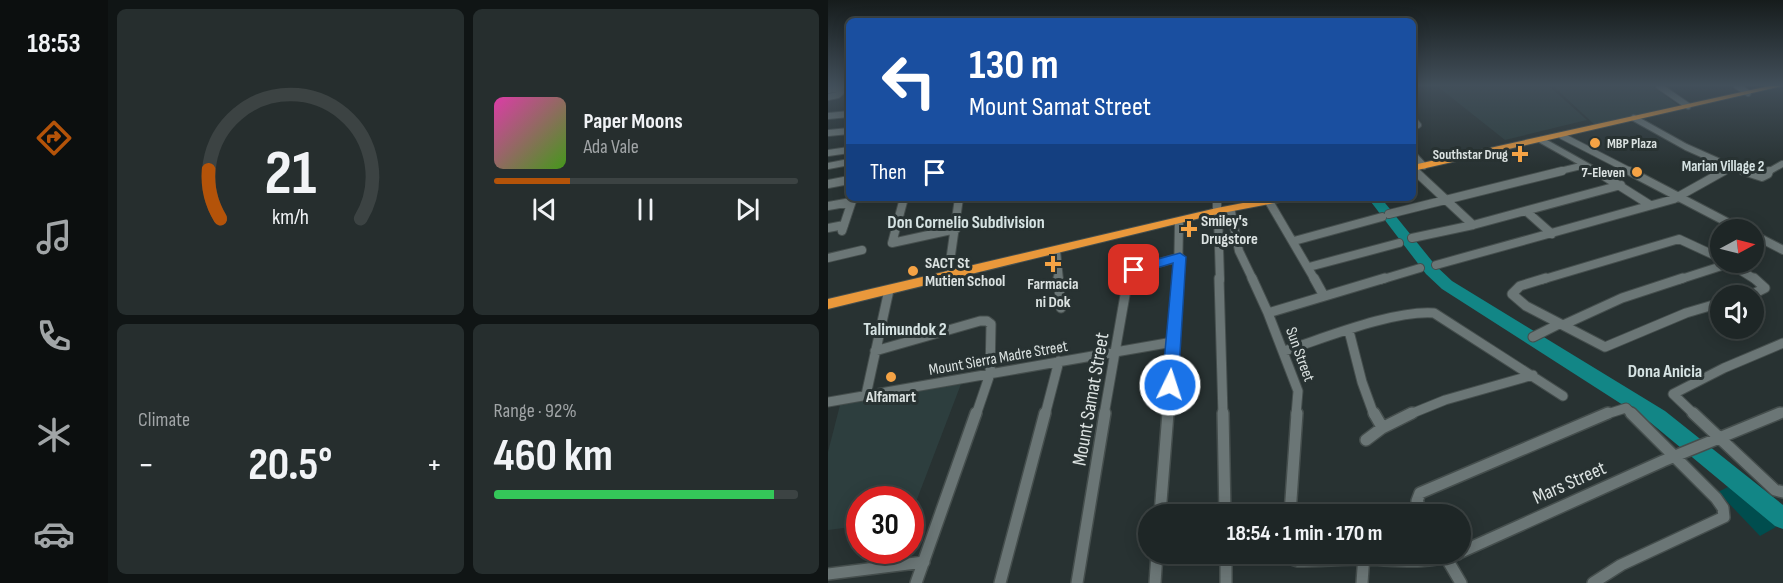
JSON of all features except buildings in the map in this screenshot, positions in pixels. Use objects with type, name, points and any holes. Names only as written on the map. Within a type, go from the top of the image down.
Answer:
[{"type":"highway","points":[[1416,167],[1656,113]]},
{"type":"highway","points":[[828,304],[1268,203]]},
{"type":"highway","points":[[1124,235],[1268,203]]},
{"type":"street","points":[[828,116],[846,114]]},
{"type":"street","points":[[1634,118],[1686,147],[1762,177],[1768,174],[1769,170],[1782,164]]},
{"type":"street","points":[[828,133],[846,131]]},
{"type":"street","points":[[1562,136],[1720,219]]},
{"type":"street","points":[[1541,140],[1621,185],[1650,205]]},
{"type":"street","points":[[828,153],[846,150]]},
{"type":"street","points":[[1416,157],[1424,166]]},
{"type":"street","points":[[828,166],[846,163]]},
{"type":"street","points":[[1294,241],[1585,165]]},
{"type":"street","points":[[1436,265],[1677,197],[1731,166]]},
{"type":"street","points":[[1416,171],[1473,225]]},
{"type":"street","points":[[828,184],[846,181]]},
{"type":"street","points":[[1412,238],[1473,225],[1621,185]]},
{"type":"street","points":[[828,206],[848,201]]},
{"type":"street","points":[[828,228],[843,228],[852,201]]},
{"type":"street","points":[[903,201],[892,243],[956,229]]},
{"type":"street","points":[[948,276],[959,201]]},
{"type":"street","points":[[1217,201],[1225,504]]},
{"type":"street","points":[[1268,203],[1294,241],[1324,296]]},
{"type":"street","points":[[1526,211],[1552,234]]},
{"type":"street","name":"Sun Street","points":[[1231,212],[1237,246],[1296,382],[1299,399],[1291,504]]},
{"type":"street","points":[[1161,504],[1180,257],[1179,224]]},
{"type":"street","points":[[1710,253],[1679,239],[1520,286],[1512,294],[1526,306],[1605,347],[1686,313],[1710,306]]},
{"type":"street","points":[[1764,240],[1783,250]]},
{"type":"street","points":[[1309,267],[1399,243]]},
{"type":"street","points":[[828,258],[862,250]]},
{"type":"street","points":[[1056,251],[1061,308]]},
{"type":"street","name":"Mount Samat Street","points":[[1077,583],[1129,275],[1143,267],[1180,257]]},
{"type":"street","points":[[1268,313],[1420,268]]},
{"type":"street","points":[[1533,337],[1622,297],[1710,270]]},
{"type":"street","points":[[1747,273],[1764,285]]},
{"type":"street","points":[[866,395],[889,290]]},
{"type":"street","points":[[1284,351],[1394,317],[1434,313],[1563,396]]},
{"type":"street","points":[[875,351],[987,321],[991,324],[990,374],[924,562]]},
{"type":"street","points":[[1349,331],[1372,408],[1377,422],[1382,427]]},
{"type":"street","name":"Mount Sierra Madre Street","points":[[828,402],[1116,350],[1173,342]]},
{"type":"street","points":[[1782,492],[1775,490],[1673,394],[1724,368],[1783,343]]},
{"type":"street","points":[[1000,583],[1059,361]]},
{"type":"street","points":[[1366,440],[1382,427],[1436,404],[1533,375]]},
{"type":"street","points":[[1418,504],[1417,501],[1420,494],[1427,490],[1611,412],[1626,408],[1716,498],[1723,508],[1724,517],[1621,565],[1593,583]]},
{"type":"street","name":"Mars Street","points":[[1471,546],[1675,456],[1783,412]]},
{"type":"street","points":[[828,574],[908,564]]},
{"type":"street","points":[[916,583],[923,564]]},
{"type":"street","points":[[1155,583],[1156,564]]},
{"type":"street","points":[[1226,564],[1226,583]]},
{"type":"street","points":[[1362,583],[1363,564]]},
{"type":"street","points":[[1456,564],[1461,583]]},
{"type":"shaded area","points":[[1471,113],[1579,113],[1587,120],[1505,140]]},
{"type":"shaded area","points":[[1582,113],[1644,113],[1595,125]]},
{"type":"shaded area","points":[[961,384],[922,486],[846,486],[846,528],[828,530],[828,452],[840,405]]},
{"type":"shaded area","points":[[1734,484],[1776,527],[1760,536],[1718,492]]},
{"type":"waterway","points":[[1376,201],[1431,270],[1447,285],[1658,417],[1783,518]]},
{"type":"place","name":"MBP Plaza","points":[[1595,143]]},
{"type":"place","name":"Southstar Drug","points":[[1520,154]]},
{"type":"place","name":"7-Eleven","points":[[1637,172]]},
{"type":"place","name":"Smiley's Drugstore","points":[[1189,229]]},
{"type":"place","name":"Farmacia ni Dok","points":[[1053,264]]},
{"type":"place","name":"SACT St Mutien School","points":[[913,271]]},
{"type":"place","name":"Alfamart","points":[[891,377]]},
{"type":"district","name":"Marian Village 2","points":[[1723,166]]},
{"type":"district","name":"Don Cornelio Subdivision","points":[[966,222]]},
{"type":"district","name":"Talimundok 2","points":[[905,329]]},
{"type":"district","name":"Dona Anicia","points":[[1665,371]]},
{"type":"route","points":[[1134,270],[1180,257],[1170,385]]}]
